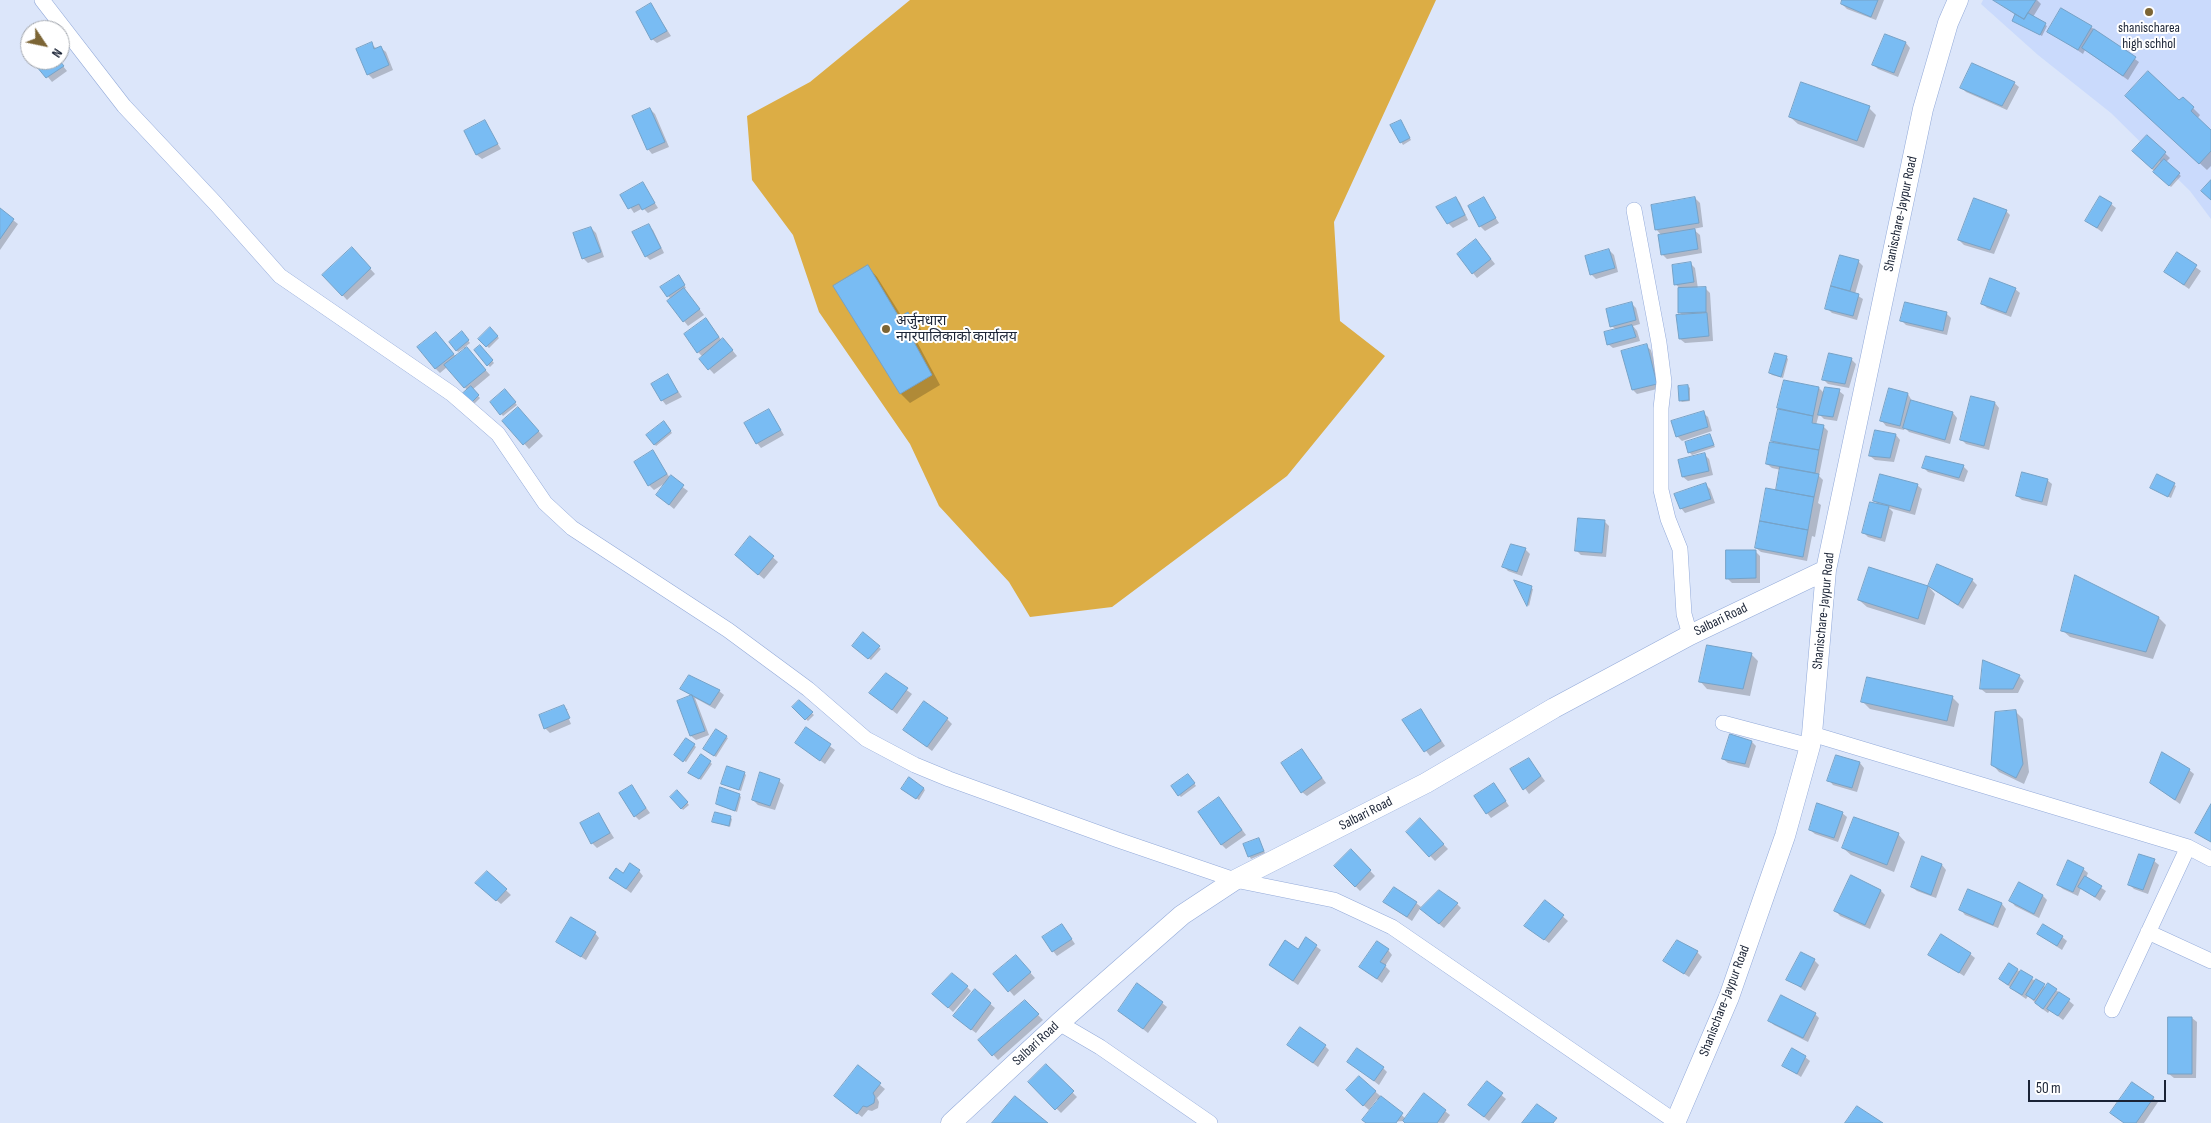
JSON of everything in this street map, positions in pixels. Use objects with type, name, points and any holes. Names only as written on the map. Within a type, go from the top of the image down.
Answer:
[{"type":"street","points":[[42,0],[124,106],[216,204],[280,276],[452,394],[498,434],[545,503],[572,528],[728,630],[808,689],[866,738],[915,765],[949,779],[1235,880],[1334,900],[1392,926],[1675,1123]]},
{"type":"street","name":"Shanischare-Jaypur Road","points":[[1675,1123],[1730,997],[1785,836],[1811,740],[1826,570],[1923,109],[1948,23],[1958,0]]},
{"type":"street","points":[[1634,210],[1659,343],[1664,382],[1661,408],[1661,490],[1668,519],[1680,549],[1684,614],[1690,635]]},
{"type":"street","name":"Salbari Road","points":[[951,1123],[1059,1023],[1182,915],[1235,880],[1426,784],[1554,708],[1690,635],[1826,570]]},
{"type":"street","points":[[1723,723],[1811,740],[2188,847],[2211,859]]},
{"type":"street","points":[[2112,1010],[2188,847]]},
{"type":"street","points":[[2148,932],[2211,961]]},
{"type":"street","points":[[1059,1023],[1100,1047],[1210,1123]]},
{"type":"shaded area","points":[[910,0],[1436,0],[1334,222],[1340,321],[1385,356],[1287,476],[1112,607],[1030,617],[1009,582],[939,506],[910,444],[819,312],[793,235],[752,180],[747,116],[810,82]]},
{"type":"shaded area","points":[[1983,0],[2211,0],[2211,219],[2190,191],[2111,113],[2038,55],[1981,4]]},
{"type":"building","points":[[1842,0],[1878,0],[1871,17],[1841,4]]},
{"type":"building","points":[[1993,0],[2036,0],[2024,19]]},
{"type":"building","points":[[651,3],[667,31],[651,40],[636,12]]},
{"type":"building","points":[[2061,8],[2092,26],[2078,50],[2047,32]]},
{"type":"building","points":[[2028,13],[2046,23],[2040,35],[2012,21],[2015,14],[2024,19]]},
{"type":"building","points":[[2094,29],[2136,57],[2123,76],[2082,48]]},
{"type":"building","points":[[1885,34],[1906,42],[1894,73],[1872,65]]},
{"type":"building","points":[[372,42],[374,49],[381,46],[389,65],[367,75],[356,49]]},
{"type":"building","points":[[1972,63],[2015,82],[2002,106],[1960,88]]},
{"type":"building","points":[[39,70],[58,70],[46,78]]},
{"type":"building","points":[[2148,71],[2179,100],[2183,97],[2194,107],[2191,111],[2211,130],[2211,151],[2199,164],[2125,96]]},
{"type":"building","points":[[1801,82],[1870,106],[1857,141],[1789,117]]},
{"type":"building","points":[[650,108],[665,142],[647,150],[632,116]]},
{"type":"building","points":[[485,120],[498,144],[476,155],[464,131]]},
{"type":"building","points":[[1401,120],[1410,138],[1400,143],[1390,125]]},
{"type":"building","points":[[2147,135],[2166,152],[2152,169],[2132,151]]},
{"type":"building","points":[[2164,159],[2180,173],[2169,186],[2153,172]]},
{"type":"building","points":[[2211,180],[2211,200],[2201,191]]},
{"type":"building","points":[[643,182],[655,203],[642,210],[639,204],[628,209],[620,195]]},
{"type":"building","points":[[2100,196],[2112,203],[2097,228],[2085,221]]},
{"type":"building","points":[[1456,197],[1465,215],[1447,224],[1436,207]]},
{"type":"building","points":[[1484,197],[1496,218],[1479,227],[1468,206]]},
{"type":"building","points":[[1695,197],[1699,223],[1655,230],[1651,205]]},
{"type":"building","points":[[1974,198],[2007,210],[1990,250],[1958,240]]},
{"type":"building","points":[[0,208],[14,219],[0,239]]},
{"type":"building","points":[[649,224],[661,248],[645,257],[632,232]]},
{"type":"building","points":[[591,227],[601,252],[582,259],[573,233]]},
{"type":"building","points":[[1695,229],[1698,249],[1661,255],[1658,235]]},
{"type":"building","points":[[1476,239],[1491,259],[1472,274],[1457,254]]},
{"type":"building","points":[[352,247],[371,268],[342,296],[322,275]]},
{"type":"building","points":[[1609,249],[1615,268],[1590,275],[1585,256]]},
{"type":"building","points":[[2177,252],[2197,265],[2184,285],[2164,272]]},
{"type":"building","points":[[1840,255],[1859,260],[1850,291],[1831,286]]},
{"type":"building","points":[[1691,262],[1694,282],[1674,285],[1672,265]]},
{"type":"building","name":"अर्जुनधारा नगरपालिकाको कार्यालय","points":[[868,265],[899,317],[908,312],[916,326],[908,331],[932,375],[900,394],[833,286]]},
{"type":"building","points":[[679,275],[685,285],[667,297],[660,287]]},
{"type":"building","points":[[1990,278],[2016,288],[2006,313],[1981,304]]},
{"type":"building","points":[[1831,286],[1859,294],[1853,316],[1825,309]]},
{"type":"building","points":[[1706,287],[1706,312],[1678,313],[1678,288]]},
{"type":"building","points":[[684,288],[700,309],[683,322],[667,301]]},
{"type":"building","points":[[1632,302],[1636,320],[1610,327],[1606,309]]},
{"type":"building","points":[[1905,302],[1947,312],[1943,331],[1900,321]]},
{"type":"building","points":[[1707,313],[1709,336],[1679,339],[1676,315]]},
{"type":"building","points":[[706,318],[719,337],[697,353],[684,334]]},
{"type":"building","points":[[1632,325],[1636,337],[1607,345],[1604,332]]},
{"type":"building","points":[[490,327],[498,336],[486,347],[478,339]]},
{"type":"building","points":[[462,331],[469,340],[456,351],[449,342]]},
{"type":"building","points":[[436,332],[454,354],[435,369],[417,347]]},
{"type":"building","points":[[723,338],[733,350],[708,370],[699,359]]},
{"type":"building","points":[[1647,344],[1657,384],[1632,390],[1621,351]]},
{"type":"building","points":[[480,345],[493,360],[487,366],[474,350]]},
{"type":"building","points":[[467,347],[486,370],[464,388],[444,365]]},
{"type":"building","points":[[1775,353],[1787,356],[1781,377],[1769,373]]},
{"type":"building","points":[[1829,353],[1852,358],[1845,384],[1822,380]]},
{"type":"building","points":[[668,374],[678,392],[661,401],[651,384]]},
{"type":"building","points":[[1784,380],[1819,387],[1813,416],[1777,408]]},
{"type":"building","points":[[1688,385],[1689,400],[1679,401],[1678,386]]},
{"type":"building","points":[[471,386],[479,395],[470,404],[462,394]]},
{"type":"building","points":[[1825,387],[1840,389],[1833,417],[1818,415]]},
{"type":"building","points":[[1889,388],[1908,393],[1900,426],[1880,421]]},
{"type":"building","points":[[505,389],[516,402],[500,415],[490,402]]},
{"type":"building","points":[[1971,396],[1995,402],[1984,446],[1960,440]]},
{"type":"building","points":[[1911,400],[1953,412],[1945,440],[1903,428]]},
{"type":"building","points":[[518,407],[539,431],[523,445],[502,421]]},
{"type":"building","points":[[769,409],[781,430],[756,444],[744,423]]},
{"type":"building","points":[[1778,409],[1813,416],[1812,423],[1824,425],[1819,450],[1771,441]]},
{"type":"building","points":[[1704,411],[1708,427],[1676,437],[1671,421]]},
{"type":"building","points":[[664,421],[671,431],[654,445],[646,435]]},
{"type":"building","points":[[1875,430],[1896,434],[1890,458],[1869,456]]},
{"type":"building","points":[[1710,434],[1714,445],[1688,453],[1685,442]]},
{"type":"building","points":[[1770,442],[1819,450],[1815,473],[1766,464]]},
{"type":"building","points":[[653,450],[667,474],[648,486],[634,462]]},
{"type":"building","points":[[1705,453],[1709,471],[1682,477],[1678,460]]},
{"type":"building","points":[[1926,456],[1964,465],[1959,478],[1922,468]]},
{"type":"building","points":[[1780,467],[1819,474],[1814,497],[1776,490]]},
{"type":"building","points":[[2022,472],[2048,479],[2042,502],[2016,496]]},
{"type":"building","points":[[1880,474],[1918,484],[1910,511],[1873,501]]},
{"type":"building","points":[[2157,474],[2175,483],[2168,497],[2150,488]]},
{"type":"building","points":[[671,475],[684,485],[669,505],[656,495]]},
{"type":"building","points":[[1706,483],[1711,499],[1680,509],[1674,494]]},
{"type":"building","points":[[1766,488],[1814,497],[1808,530],[1760,521]]},
{"type":"building","points":[[1870,502],[1889,506],[1881,538],[1862,533]]},
{"type":"building","points":[[1578,518],[1605,520],[1602,553],[1575,551]]},
{"type":"building","points":[[1760,521],[1808,530],[1803,557],[1755,548]]},
{"type":"building","points":[[750,536],[774,556],[758,575],[735,555]]},
{"type":"building","points":[[1511,544],[1526,548],[1517,572],[1502,567]]},
{"type":"building","points":[[1726,550],[1756,550],[1756,578],[1726,579]]},
{"type":"building","points":[[1937,564],[1973,579],[1958,605],[1928,586]]},
{"type":"building","points":[[1869,567],[1928,586],[1918,619],[1858,600]]},
{"type":"building","points":[[2075,575],[2159,617],[2146,652],[2061,631]]},
{"type":"building","points":[[1514,580],[1532,586],[1527,606]]},
{"type":"building","points":[[863,632],[880,646],[868,659],[852,646]]},
{"type":"building","points":[[1707,645],[1752,653],[1743,689],[1699,682]]},
{"type":"building","points":[[1983,660],[2020,675],[2013,689],[1980,689]]},
{"type":"building","points":[[886,673],[908,688],[892,710],[869,693]]},
{"type":"building","points":[[689,675],[720,690],[710,705],[680,689]]},
{"type":"building","points":[[1867,677],[1953,696],[1947,721],[1861,702]]},
{"type":"building","points":[[692,695],[705,731],[690,736],[677,701]]},
{"type":"building","points":[[799,700],[813,712],[805,720],[792,707]]},
{"type":"building","points":[[924,701],[948,718],[927,747],[903,730]]},
{"type":"building","points":[[564,705],[570,718],[544,729],[539,715]]},
{"type":"building","points":[[1421,709],[1441,741],[1424,752],[1402,720]]},
{"type":"building","points":[[2016,710],[2023,764],[2016,778],[1991,765],[1995,712]]},
{"type":"building","points":[[806,727],[831,744],[820,761],[795,743]]},
{"type":"building","points":[[716,729],[727,736],[714,756],[703,749]]},
{"type":"building","points":[[1730,734],[1752,741],[1745,764],[1722,759]]},
{"type":"building","points":[[686,738],[695,744],[683,762],[674,755]]},
{"type":"building","points":[[1302,749],[1322,778],[1301,793],[1281,763]]},
{"type":"building","points":[[2162,752],[2190,769],[2175,800],[2150,783]]},
{"type":"building","points":[[701,754],[711,761],[699,779],[688,773]]},
{"type":"building","points":[[1836,755],[1860,762],[1852,788],[1827,781]]},
{"type":"building","points":[[1529,758],[1541,776],[1523,790],[1510,769]]},
{"type":"building","points":[[727,766],[745,772],[739,790],[721,784]]},
{"type":"building","points":[[760,772],[780,779],[770,806],[752,800]]},
{"type":"building","points":[[1188,774],[1195,783],[1178,796],[1171,786]]},
{"type":"building","points":[[909,777],[924,788],[916,799],[901,789]]},
{"type":"building","points":[[1494,783],[1506,801],[1486,814],[1474,796]]},
{"type":"building","points":[[632,785],[646,808],[634,817],[619,793]]},
{"type":"building","points":[[720,787],[740,794],[735,811],[716,804]]},
{"type":"building","points":[[677,790],[688,802],[681,809],[670,797]]},
{"type":"building","points":[[1219,797],[1242,830],[1221,845],[1198,812]]},
{"type":"building","points":[[1817,803],[1843,812],[1834,838],[1809,830]]},
{"type":"building","points":[[2211,804],[2211,842],[2195,833]]},
{"type":"building","points":[[715,812],[731,816],[729,826],[712,822]]},
{"type":"building","points":[[599,813],[610,833],[591,844],[580,823]]},
{"type":"building","points":[[1854,817],[1899,833],[1887,865],[1842,848]]},
{"type":"building","points":[[1420,818],[1444,844],[1429,857],[1406,832]]},
{"type":"building","points":[[1259,838],[1264,851],[1248,857],[1243,844]]},
{"type":"building","points":[[1351,849],[1371,870],[1355,887],[1334,866]]},
{"type":"building","points":[[2139,854],[2155,859],[2143,890],[2128,885]]},
{"type":"building","points":[[1922,856],[1942,864],[1931,895],[1911,887]]},
{"type":"building","points":[[2068,860],[2084,868],[2073,892],[2057,885]]},
{"type":"building","points":[[630,863],[640,870],[626,889],[609,878],[616,868],[623,873]]},
{"type":"building","points":[[487,871],[507,889],[496,901],[475,883]]},
{"type":"building","points":[[1851,875],[1881,890],[1865,925],[1834,911]]},
{"type":"building","points":[[2085,876],[2102,886],[2095,897],[2078,887]]},
{"type":"building","points":[[2019,882],[2043,895],[2034,914],[2009,901]]},
{"type":"building","points":[[1394,887],[1417,902],[1407,917],[1383,902]]},
{"type":"building","points":[[1968,889],[2002,903],[1993,925],[1959,910]]},
{"type":"building","points":[[1439,890],[1458,903],[1439,924],[1420,909]]},
{"type":"building","points":[[1545,900],[1564,915],[1544,940],[1524,926]]},
{"type":"building","points":[[571,917],[596,932],[581,957],[556,942]]},
{"type":"building","points":[[1062,924],[1072,939],[1052,952],[1042,937]]},
{"type":"building","points":[[2043,924],[2063,936],[2057,946],[2037,934]]},
{"type":"building","points":[[1941,934],[1971,953],[1959,973],[1928,955]]},
{"type":"building","points":[[1306,937],[1317,945],[1293,981],[1269,965],[1285,940],[1298,949]]},
{"type":"building","points":[[1677,940],[1698,951],[1684,974],[1663,961]]},
{"type":"building","points":[[1377,941],[1389,949],[1380,962],[1386,965],[1377,979],[1359,967]]},
{"type":"building","points":[[1801,952],[1815,959],[1801,987],[1786,980]]},
{"type":"building","points":[[1016,955],[1031,972],[1008,992],[993,974]]},
{"type":"building","points":[[2009,963],[2018,969],[2008,985],[1999,979]]},
{"type":"building","points":[[2021,970],[2033,977],[2022,995],[2010,988]]},
{"type":"building","points":[[952,973],[968,986],[948,1008],[932,994]]},
{"type":"building","points":[[2036,979],[2045,984],[2034,1000],[2026,995]]},
{"type":"building","points":[[1137,983],[1163,1002],[1143,1029],[1118,1011]]},
{"type":"building","points":[[2048,983],[2057,989],[2043,1009],[2035,1003]]},
{"type":"building","points":[[975,989],[991,1003],[971,1030],[953,1016]]},
{"type":"building","points":[[2059,992],[2070,999],[2058,1016],[2047,1009]]},
{"type":"building","points":[[1781,995],[1816,1013],[1803,1038],[1768,1021]]},
{"type":"building","points":[[1025,1000],[1039,1014],[992,1056],[978,1040]]},
{"type":"building","points":[[2168,1017],[2192,1017],[2192,1074],[2168,1074]]},
{"type":"building","points":[[1300,1027],[1326,1045],[1313,1063],[1287,1045]]},
{"type":"building","points":[[1357,1048],[1384,1067],[1374,1081],[1347,1062]]},
{"type":"building","points":[[1792,1048],[1806,1056],[1797,1074],[1782,1066]]},
{"type":"building","points":[[1046,1064],[1074,1091],[1055,1110],[1028,1082]]},
{"type":"building","points":[[858,1065],[881,1083],[873,1093],[875,1097],[874,1103],[867,1107],[863,1106],[857,1114],[834,1096]]},
{"type":"building","points":[[1359,1076],[1376,1091],[1363,1106],[1346,1090]]},
{"type":"building","points":[[1487,1081],[1503,1093],[1484,1117],[1468,1105]]},
{"type":"building","points":[[2132,1082],[2154,1097],[2136,1123],[2124,1123],[2110,1113]]},
{"type":"building","points":[[1424,1093],[1446,1110],[1437,1123],[1405,1123],[1403,1121]]},
{"type":"building","points":[[1015,1096],[1048,1123],[992,1123]]},
{"type":"building","points":[[1381,1096],[1403,1113],[1396,1123],[1366,1123],[1362,1120]]},
{"type":"building","points":[[1537,1104],[1557,1118],[1553,1123],[1522,1123]]},
{"type":"building","points":[[1857,1106],[1883,1123],[1845,1123]]},
{"type":"place","name":"shanischarea high schhol","points":[[2149,12]]},
{"type":"place","name":"अर्जुनधारा नगरपालिकाको कार्यालय","points":[[886,329]]}]
